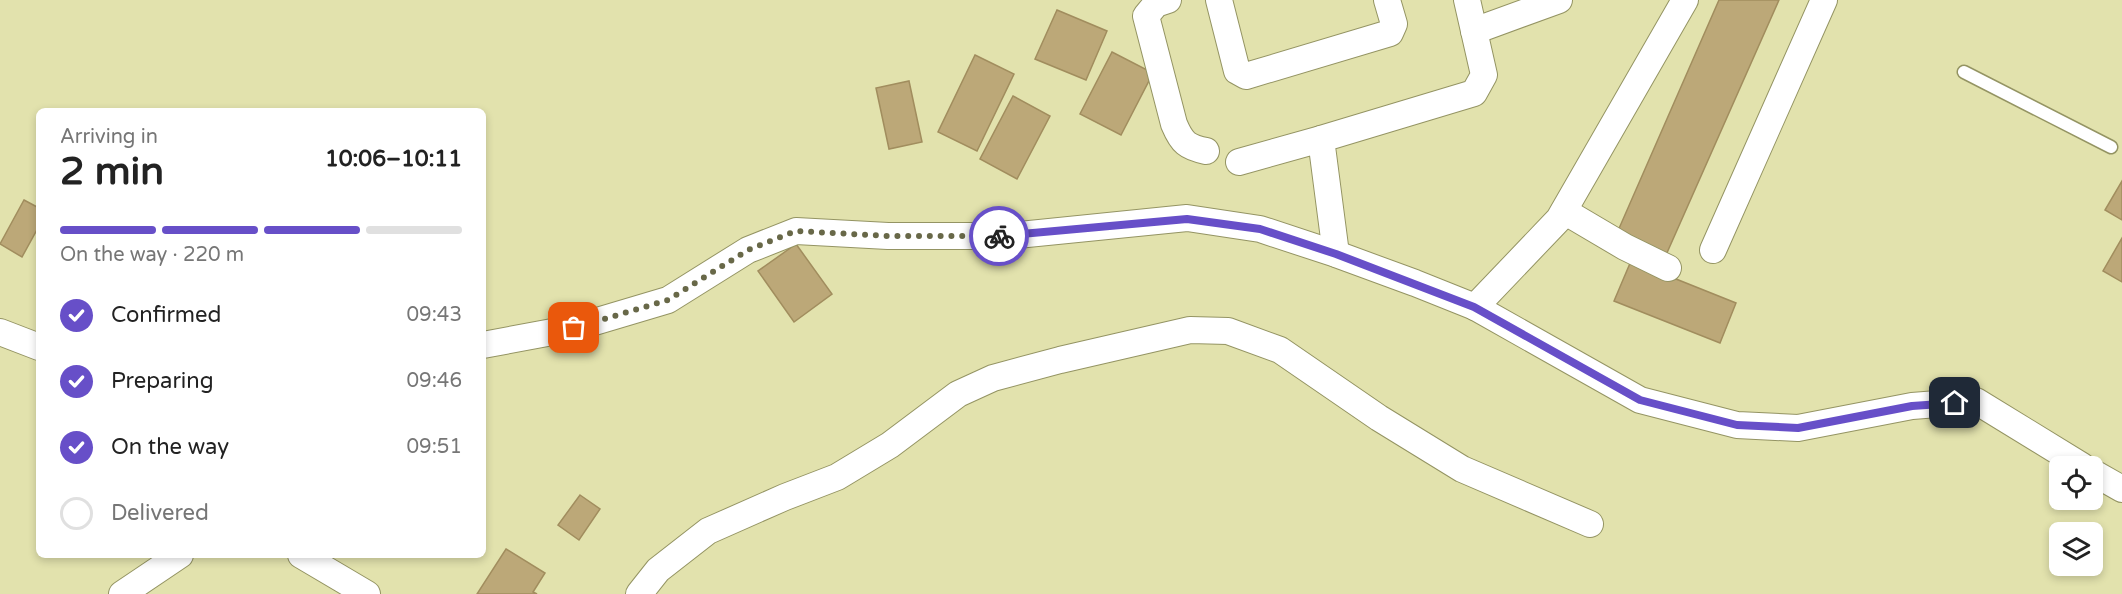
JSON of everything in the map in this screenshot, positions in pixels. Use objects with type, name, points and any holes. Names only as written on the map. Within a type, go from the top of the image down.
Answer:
[{"type":"street","points":[[1168,0],[1156,4],[1146,16],[1174,124],[1180,138],[1191,147],[1206,151]]},
{"type":"street","points":[[1219,0],[1237,71],[1246,76],[1390,33],[1394,24],[1387,0]]},
{"type":"street","points":[[1239,162],[1474,93],[1484,75],[1467,0]]},
{"type":"street","points":[[1474,31],[1559,0]]},
{"type":"street","points":[[1474,307],[1564,212],[1685,0]]},
{"type":"street","points":[[1713,250],[1824,0]]},
{"type":"street","points":[[1321,139],[1336,254]]},
{"type":"street","points":[[1564,212],[1625,247],[1668,268]]},
{"type":"street","points":[[486,344],[574,328],[668,300],[748,250],[796,231],[888,236],[1009,236],[1187,219],[1260,229],[1336,254],[1474,307],[1640,400],[1650,403],[1737,425],[1798,428],[1912,406],[1976,401],[2066,456]]},
{"type":"street","points":[[639,594],[658,570],[708,531],[837,477],[890,445],[958,394],[1004,375],[1070,357],[1190,330],[1228,331],[1280,350],[1379,418],[1462,469],[1590,524]]},
{"type":"street","points":[[0,332],[36,346]]},
{"type":"street","points":[[2103,478],[2122,489]]},
{"type":"street","points":[[122,594],[176,558]]},
{"type":"street","points":[[306,558],[367,594]]},
{"type":"lane","points":[[1964,72],[2111,147]]},
{"type":"building","points":[[1719,0],[1779,0],[1666,255],[1617,233]]},
{"type":"building","points":[[1057,10],[1107,31],[1086,80],[1035,59]]},
{"type":"building","points":[[1112,52],[1153,73],[1121,135],[1080,114]]},
{"type":"building","points":[[975,55],[1014,74],[977,151],[938,132]]},
{"type":"building","points":[[909,81],[922,142],[889,149],[876,88]]},
{"type":"building","points":[[1013,96],[1050,116],[1017,179],[980,159]]},
{"type":"building","points":[[2122,181],[2122,220],[2105,210]]},
{"type":"building","points":[[24,200],[36,206],[36,231],[22,257],[0,244]]},
{"type":"building","points":[[2122,238],[2122,282],[2103,271]]},
{"type":"building","points":[[796,244],[832,294],[794,322],[758,271]]},
{"type":"building","points":[[1631,261],[1736,303],[1720,343],[1614,301]]},
{"type":"building","points":[[580,495],[600,509],[579,540],[558,525]]},
{"type":"building","points":[[506,549],[545,573],[533,592],[537,594],[477,594]]},
{"type":"way so far","points":[[574,328],[668,300],[748,250],[796,231],[888,236],[999,236]]},
{"type":"route","points":[[999,236],[1187,219],[1260,229],[1336,254],[1474,307],[1640,400],[1737,425],[1798,428],[1912,406],[1955,403]]}]
